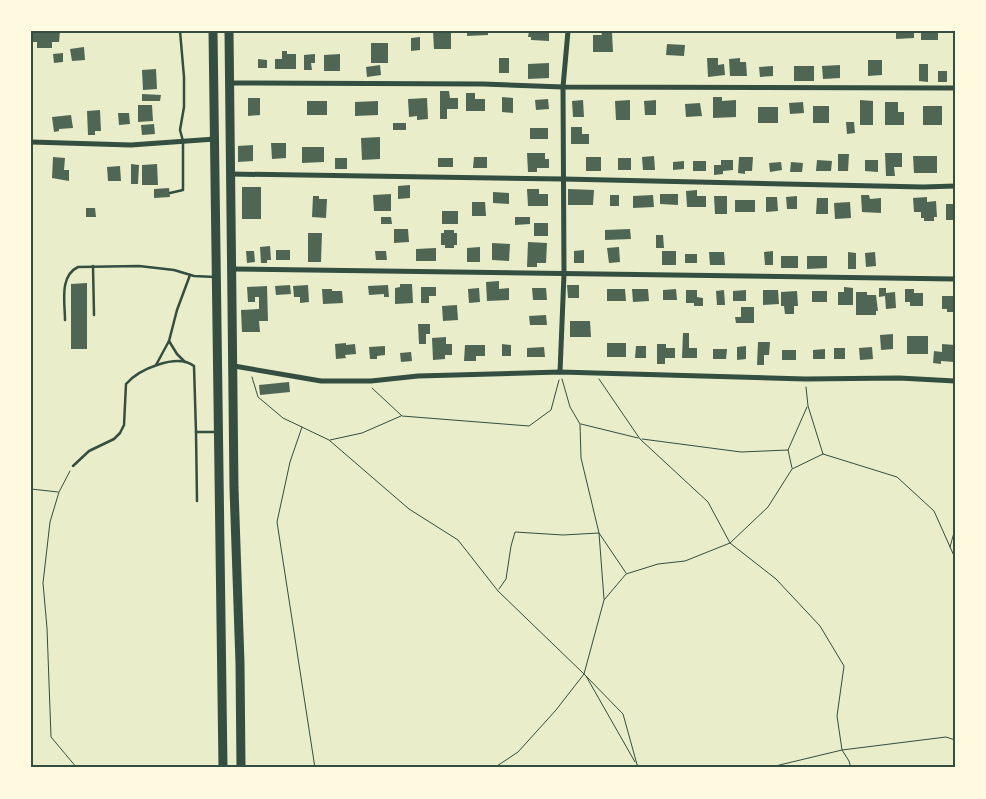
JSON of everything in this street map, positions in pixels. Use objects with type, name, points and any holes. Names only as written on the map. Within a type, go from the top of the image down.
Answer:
[{"type":"main road","points":[[213,31],[223,768]]},
{"type":"main road","points":[[229,31],[231,269],[238,366],[234,488],[240,663],[241,768]]},
{"type":"street","points":[[560,372],[564,274],[563,87],[568,31]]},
{"type":"street","points":[[229,83],[484,84],[563,87],[955,88]]},
{"type":"street","points":[[31,142],[131,145],[215,140]]},
{"type":"street","points":[[230,174],[922,187],[955,186]]},
{"type":"street","points":[[231,269],[955,279]]},
{"type":"street","points":[[238,366],[321,381],[371,381],[418,376],[560,372],[805,379],[899,378],[955,381]]},
{"type":"lane","points":[[170,194],[183,190],[183,142],[180,130],[184,107],[184,77],[180,31]]},
{"type":"lane","points":[[93,266],[94,315]]},
{"type":"lane","points":[[65,320],[65,287],[68,276],[78,267],[139,266],[174,270],[190,275],[216,277]]},
{"type":"lane","points":[[156,365],[170,341],[177,310],[190,275]]},
{"type":"lane","points":[[170,341],[177,354],[186,363]]},
{"type":"lane","points":[[73,466],[89,451],[114,439],[120,433],[124,426],[126,384],[131,379],[156,365],[178,361],[193,364],[195,370],[197,501]]},
{"type":"lane","points":[[196,432],[218,432]]},
{"type":"lane","points":[[195,767],[223,768]]},
{"type":"path","points":[[238,366],[251,374],[258,397],[283,418],[329,440],[410,509],[458,540],[498,591],[623,714],[636,764],[643,768]]},
{"type":"path","points":[[329,440],[362,433],[402,416],[529,426],[551,410],[560,372]]},
{"type":"path","points":[[494,768],[518,752],[556,710],[584,674],[604,600],[599,533],[580,458],[580,424],[570,407],[560,372]]},
{"type":"path","points":[[594,372],[640,439],[708,502],[730,543],[776,580],[820,626],[844,666],[837,716],[842,750],[851,768]]},
{"type":"path","points":[[805,379],[808,406],[824,454]]},
{"type":"path","points":[[371,381],[371,387],[402,416]]},
{"type":"path","points":[[792,468],[788,450],[808,406]]},
{"type":"path","points":[[580,424],[640,439],[741,452],[788,450]]},
{"type":"path","points":[[302,427],[290,462],[278,522],[315,768]]},
{"type":"path","points":[[604,600],[626,574],[658,564],[685,561],[730,543],[768,507],[792,468],[824,454],[897,477],[934,511],[955,558]]},
{"type":"path","points":[[73,466],[59,492],[50,522],[43,583],[48,628],[51,737],[77,768]]},
{"type":"path","points":[[31,489],[59,492]]},
{"type":"path","points":[[950,548],[955,529]]},
{"type":"path","points":[[498,591],[506,579],[515,532],[563,535],[599,533]]},
{"type":"path","points":[[599,533],[626,574]]},
{"type":"path","points":[[584,674],[638,768]]},
{"type":"path","points":[[767,768],[842,750],[946,737],[955,740]]},
{"type":"building","points":[[32,31],[60,31],[59,42],[52,42],[52,48],[37,48],[37,42],[31,42]]},
{"type":"building","points":[[433,31],[451,31],[451,49],[434,49]]},
{"type":"building","points":[[467,31],[488,31],[488,35],[467,36]]},
{"type":"building","points":[[529,31],[549,31],[549,41],[531,40],[531,37],[528,37]]},
{"type":"building","points":[[896,31],[914,31],[914,38],[896,39]]},
{"type":"building","points":[[921,31],[938,31],[938,40],[921,40]]},
{"type":"building","points":[[601,32],[612,32],[613,52],[593,52],[593,35],[602,35]]},
{"type":"building","points":[[420,37],[420,50],[411,51],[411,38]]},
{"type":"building","points":[[371,43],[388,43],[388,63],[371,63]]},
{"type":"building","points":[[667,44],[685,45],[684,56],[666,55]]},
{"type":"building","points":[[84,47],[85,60],[72,61],[70,49]]},
{"type":"building","points":[[282,51],[287,51],[287,54],[296,54],[296,69],[275,69],[275,59],[282,59]]},
{"type":"building","points":[[63,53],[63,62],[54,63],[53,54]]},
{"type":"building","points":[[315,54],[315,63],[311,63],[312,70],[304,70],[304,55]]},
{"type":"building","points":[[340,54],[340,71],[324,71],[324,55]]},
{"type":"building","points":[[499,58],[509,58],[509,73],[499,73]]},
{"type":"building","points":[[707,58],[718,58],[718,65],[724,64],[725,75],[708,77]]},
{"type":"building","points":[[740,58],[740,62],[746,62],[747,76],[730,76],[729,59]]},
{"type":"building","points":[[258,59],[267,60],[267,68],[258,68]]},
{"type":"building","points":[[868,60],[882,60],[882,75],[868,76]]},
{"type":"building","points":[[549,63],[549,78],[528,79],[528,64]]},
{"type":"building","points":[[919,64],[928,64],[928,82],[919,81]]},
{"type":"building","points":[[380,65],[381,75],[367,77],[366,67]]},
{"type":"building","points":[[840,65],[840,78],[823,79],[822,66]]},
{"type":"building","points":[[773,66],[773,76],[760,77],[759,67]]},
{"type":"building","points":[[794,66],[814,66],[814,81],[794,81]]},
{"type":"building","points":[[156,69],[157,89],[143,90],[142,70]]},
{"type":"building","points":[[938,71],[947,71],[947,82],[938,82]]},
{"type":"building","points":[[440,91],[449,91],[450,98],[458,98],[458,109],[447,109],[447,119],[440,119]]},
{"type":"building","points":[[466,93],[475,93],[475,99],[485,99],[485,111],[466,111]]},
{"type":"building","points":[[142,94],[161,95],[160,101],[142,101]]},
{"type":"building","points":[[502,97],[513,98],[513,113],[502,112]]},
{"type":"building","points":[[713,97],[722,97],[722,101],[736,100],[736,117],[713,118]]},
{"type":"building","points":[[248,98],[260,98],[260,115],[248,116]]},
{"type":"building","points":[[427,98],[428,119],[417,120],[417,116],[409,117],[408,99]]},
{"type":"building","points":[[548,99],[549,109],[536,110],[535,100]]},
{"type":"building","points":[[583,100],[584,117],[573,117],[572,101]]},
{"type":"building","points":[[630,100],[630,120],[616,120],[615,101]]},
{"type":"building","points":[[656,100],[656,115],[645,115],[644,101]]},
{"type":"building","points":[[860,100],[873,101],[873,125],[860,125]]},
{"type":"building","points":[[307,101],[327,101],[327,115],[307,115]]},
{"type":"building","points":[[378,101],[378,115],[355,116],[355,102]]},
{"type":"building","points":[[803,102],[804,113],[790,114],[789,103]]},
{"type":"building","points":[[885,102],[898,102],[898,112],[904,112],[904,125],[885,125]]},
{"type":"building","points":[[700,103],[702,116],[686,117],[685,104]]},
{"type":"building","points":[[138,105],[152,105],[153,121],[138,122]]},
{"type":"building","points":[[813,106],[829,106],[829,123],[813,123]]},
{"type":"building","points":[[923,106],[942,106],[942,125],[923,125]]},
{"type":"building","points":[[758,107],[778,107],[778,123],[758,123]]},
{"type":"building","points":[[100,110],[101,131],[95,131],[95,135],[88,135],[87,111]]},
{"type":"building","points":[[118,113],[129,113],[130,124],[119,125]]},
{"type":"building","points":[[71,115],[73,128],[59,129],[59,131],[54,132],[52,117]]},
{"type":"building","points":[[846,122],[854,122],[855,133],[847,134]]},
{"type":"building","points":[[393,123],[406,123],[406,130],[393,130]]},
{"type":"building","points":[[154,124],[155,134],[142,135],[141,125]]},
{"type":"building","points":[[571,127],[582,127],[582,134],[589,134],[589,144],[571,144]]},
{"type":"building","points":[[530,128],[548,128],[548,139],[530,139]]},
{"type":"building","points":[[380,137],[380,159],[362,160],[361,138]]},
{"type":"building","points":[[271,143],[286,143],[286,158],[272,159]]},
{"type":"building","points":[[253,145],[253,161],[238,162],[238,146]]},
{"type":"building","points":[[302,147],[324,147],[324,162],[302,163]]},
{"type":"building","points":[[527,153],[545,153],[545,159],[549,159],[549,168],[537,168],[537,172],[528,172]]},
{"type":"building","points":[[885,153],[902,153],[902,167],[894,167],[895,176],[886,176]]},
{"type":"building","points":[[838,154],[849,154],[848,171],[838,171]]},
{"type":"building","points":[[654,156],[655,170],[643,170],[642,157]]},
{"type":"building","points":[[913,156],[937,156],[937,173],[914,173]]},
{"type":"building","points":[[53,157],[65,158],[64,170],[69,170],[69,181],[52,178]]},
{"type":"building","points":[[474,157],[487,157],[487,168],[473,168]]},
{"type":"building","points":[[586,157],[601,157],[601,171],[586,171]]},
{"type":"building","points":[[739,157],[753,157],[752,171],[745,171],[745,174],[738,173]]},
{"type":"building","points":[[335,158],[347,158],[347,169],[335,169]]},
{"type":"building","points":[[438,158],[453,158],[453,167],[438,167]]},
{"type":"building","points":[[618,158],[631,158],[631,170],[618,170]]},
{"type":"building","points":[[721,160],[733,160],[733,170],[723,171],[723,174],[714,175],[714,165],[721,165]]},
{"type":"building","points":[[817,160],[832,161],[831,171],[816,171]]},
{"type":"building","points":[[865,160],[878,160],[878,172],[865,171]]},
{"type":"building","points":[[684,161],[684,169],[673,170],[673,162]]},
{"type":"building","points":[[693,161],[706,161],[706,171],[693,171]]},
{"type":"building","points":[[781,162],[782,170],[770,172],[769,163]]},
{"type":"building","points":[[791,162],[803,163],[802,172],[790,172]]},
{"type":"building","points":[[131,164],[139,165],[138,184],[131,184]]},
{"type":"building","points":[[157,164],[158,185],[142,185],[142,165]]},
{"type":"building","points":[[120,166],[121,181],[108,181],[107,167]]},
{"type":"building","points":[[410,185],[410,198],[398,199],[398,186]]},
{"type":"building","points":[[242,187],[261,187],[261,219],[242,219]]},
{"type":"building","points":[[169,188],[170,197],[154,198],[154,189]]},
{"type":"building","points":[[527,189],[539,189],[539,194],[548,194],[548,206],[528,206]]},
{"type":"building","points":[[568,189],[594,190],[593,205],[568,205]]},
{"type":"building","points":[[697,190],[697,196],[706,196],[706,207],[687,207],[686,191]]},
{"type":"building","points":[[493,192],[509,193],[509,204],[493,203]]},
{"type":"building","points":[[391,194],[391,211],[374,211],[373,195]]},
{"type":"building","points":[[660,194],[678,194],[678,205],[660,204]]},
{"type":"building","points":[[610,195],[619,195],[619,206],[610,206]]},
{"type":"building","points":[[653,195],[654,207],[633,208],[633,196]]},
{"type":"building","points":[[861,195],[869,195],[870,199],[881,198],[881,213],[862,212]]},
{"type":"building","points":[[313,196],[319,196],[319,199],[327,199],[326,218],[312,217]]},
{"type":"building","points":[[714,196],[727,196],[727,214],[715,214]]},
{"type":"building","points":[[797,196],[797,209],[787,209],[786,197]]},
{"type":"building","points":[[766,197],[777,197],[778,211],[766,212]]},
{"type":"building","points":[[927,197],[927,202],[936,201],[937,217],[934,217],[934,221],[924,221],[924,218],[921,218],[921,212],[914,212],[913,198]]},
{"type":"building","points":[[817,198],[828,198],[828,214],[816,214]]},
{"type":"building","points":[[735,200],[755,200],[755,212],[735,212]]},
{"type":"building","points":[[472,202],[485,202],[486,216],[472,216]]},
{"type":"building","points":[[850,202],[851,218],[835,219],[834,203]]},
{"type":"building","points":[[946,204],[955,204],[955,220],[946,220]]},
{"type":"building","points":[[86,208],[95,208],[96,217],[86,217]]},
{"type":"building","points":[[442,211],[458,211],[458,224],[442,224]]},
{"type":"building","points":[[381,217],[391,217],[392,224],[381,224]]},
{"type":"building","points":[[515,217],[530,217],[530,224],[515,225]]},
{"type":"building","points":[[534,223],[548,223],[548,236],[534,236]]},
{"type":"building","points":[[394,229],[408,229],[409,242],[394,243]]},
{"type":"building","points":[[630,229],[631,239],[605,240],[605,230]]},
{"type":"building","points":[[444,230],[454,230],[454,233],[457,233],[457,245],[454,245],[454,248],[445,248],[445,245],[441,245],[441,233],[444,233]]},
{"type":"building","points":[[308,233],[322,233],[321,262],[308,262]]},
{"type":"building","points":[[656,235],[663,235],[664,248],[656,248]]},
{"type":"building","points":[[528,242],[547,243],[546,263],[537,263],[537,267],[527,267]]},
{"type":"building","points":[[492,243],[510,244],[509,261],[492,260]]},
{"type":"building","points":[[270,246],[271,260],[267,260],[267,263],[261,263],[260,247]]},
{"type":"building","points":[[480,247],[480,262],[467,262],[467,248]]},
{"type":"building","points":[[619,247],[620,262],[609,263],[607,248]]},
{"type":"building","points":[[436,248],[436,261],[416,261],[416,249]]},
{"type":"building","points":[[276,250],[290,250],[290,260],[276,260]]},
{"type":"building","points":[[584,250],[584,263],[574,263],[574,251]]},
{"type":"building","points":[[246,251],[254,251],[255,262],[247,263]]},
{"type":"building","points":[[375,251],[386,251],[387,260],[376,260]]},
{"type":"building","points":[[662,251],[676,251],[676,265],[662,265]]},
{"type":"building","points":[[773,251],[773,265],[765,265],[764,252]]},
{"type":"building","points":[[709,252],[724,252],[725,265],[710,265]]},
{"type":"building","points":[[848,252],[856,253],[856,269],[848,269]]},
{"type":"building","points":[[875,252],[876,266],[866,267],[865,253]]},
{"type":"building","points":[[685,254],[697,254],[697,263],[685,263]]},
{"type":"building","points":[[781,256],[798,256],[798,268],[781,268]]},
{"type":"building","points":[[807,256],[827,256],[827,268],[807,269]]},
{"type":"building","points":[[499,281],[499,289],[509,288],[509,300],[487,301],[486,282]]},
{"type":"building","points":[[87,283],[87,349],[71,349],[71,284]]},
{"type":"building","points":[[400,284],[412,284],[413,303],[395,304],[395,288],[400,287]]},
{"type":"building","points":[[290,285],[291,294],[276,295],[275,286]]},
{"type":"building","points":[[308,285],[309,302],[300,303],[300,297],[294,297],[293,286]]},
{"type":"building","points":[[388,285],[389,297],[384,297],[384,294],[369,295],[368,286]]},
{"type":"building","points":[[567,285],[579,285],[579,298],[568,298]]},
{"type":"building","points":[[267,286],[268,321],[259,321],[260,332],[242,332],[241,310],[259,309],[259,297],[255,297],[255,302],[248,302],[247,287]]},
{"type":"building","points":[[421,287],[436,287],[436,296],[429,296],[429,303],[421,303]]},
{"type":"building","points":[[844,287],[853,288],[853,305],[838,305],[838,292],[844,292]]},
{"type":"building","points":[[479,288],[480,302],[469,303],[468,289]]},
{"type":"building","points":[[532,288],[546,288],[547,300],[533,300]]},
{"type":"building","points":[[879,288],[886,288],[886,293],[895,292],[896,308],[886,309],[885,296],[879,297]]},
{"type":"building","points":[[322,289],[342,291],[343,303],[323,304]]},
{"type":"building","points":[[607,289],[625,289],[626,301],[607,301]]},
{"type":"building","points":[[632,289],[648,289],[649,301],[633,302]]},
{"type":"building","points":[[676,289],[677,300],[663,300],[663,290]]},
{"type":"building","points":[[905,289],[914,289],[914,293],[923,293],[923,306],[910,306],[910,302],[905,302]]},
{"type":"building","points":[[686,290],[697,290],[697,297],[703,298],[703,306],[694,306],[694,303],[686,303]]},
{"type":"building","points":[[724,290],[725,305],[717,305],[716,291]]},
{"type":"building","points":[[746,290],[746,301],[733,301],[733,291]]},
{"type":"building","points":[[763,290],[778,290],[779,304],[763,305]]},
{"type":"building","points":[[797,291],[798,306],[794,306],[794,314],[785,314],[784,306],[781,306],[781,292]]},
{"type":"building","points":[[812,291],[827,291],[827,302],[812,302]]},
{"type":"building","points":[[856,292],[867,292],[867,295],[876,295],[878,311],[876,311],[876,315],[856,315]]},
{"type":"building","points":[[942,296],[955,296],[955,312],[947,312],[947,309],[942,309]]},
{"type":"building","points":[[457,305],[458,320],[443,321],[442,306]]},
{"type":"building","points":[[741,307],[754,307],[754,323],[736,323],[735,317],[741,317]]},
{"type":"building","points":[[546,315],[547,325],[530,325],[529,316]]},
{"type":"building","points":[[570,321],[590,321],[591,337],[570,337]]},
{"type":"building","points":[[418,324],[430,324],[430,334],[426,334],[426,344],[419,344]]},
{"type":"building","points":[[683,333],[689,333],[689,348],[697,348],[697,358],[682,358]]},
{"type":"building","points":[[893,334],[893,349],[881,350],[880,335]]},
{"type":"building","points":[[907,336],[928,336],[928,354],[907,354]]},
{"type":"building","points":[[446,337],[446,344],[452,344],[452,355],[445,355],[445,359],[433,360],[432,338]]},
{"type":"building","points":[[758,342],[770,342],[769,355],[764,355],[764,365],[757,365]]},
{"type":"building","points":[[346,343],[346,345],[355,344],[356,354],[345,355],[346,358],[336,359],[335,344]]},
{"type":"building","points":[[607,343],[626,343],[626,357],[607,357]]},
{"type":"building","points":[[502,344],[511,345],[511,356],[502,356]]},
{"type":"building","points":[[657,344],[666,344],[666,348],[675,348],[675,358],[665,358],[665,364],[657,364]]},
{"type":"building","points":[[942,344],[955,345],[954,362],[941,361],[941,364],[933,363],[934,351],[942,352]]},
{"type":"building","points":[[465,345],[485,345],[485,356],[476,356],[476,361],[464,361]]},
{"type":"building","points":[[385,346],[385,355],[377,356],[377,359],[370,359],[369,347]]},
{"type":"building","points":[[636,346],[646,346],[646,358],[635,358]]},
{"type":"building","points":[[746,346],[746,359],[737,360],[737,347]]},
{"type":"building","points":[[544,347],[545,357],[527,357],[527,348]]},
{"type":"building","points":[[872,347],[873,359],[860,360],[859,348]]},
{"type":"building","points":[[834,348],[845,348],[845,359],[834,359]]},
{"type":"building","points":[[713,349],[727,349],[726,359],[713,359]]},
{"type":"building","points":[[825,349],[825,359],[813,359],[813,350]]},
{"type":"building","points":[[782,350],[796,350],[796,360],[782,360]]},
{"type":"building","points":[[411,352],[412,361],[401,362],[400,353]]},
{"type":"building","points":[[289,382],[290,392],[260,395],[259,385]]}]
